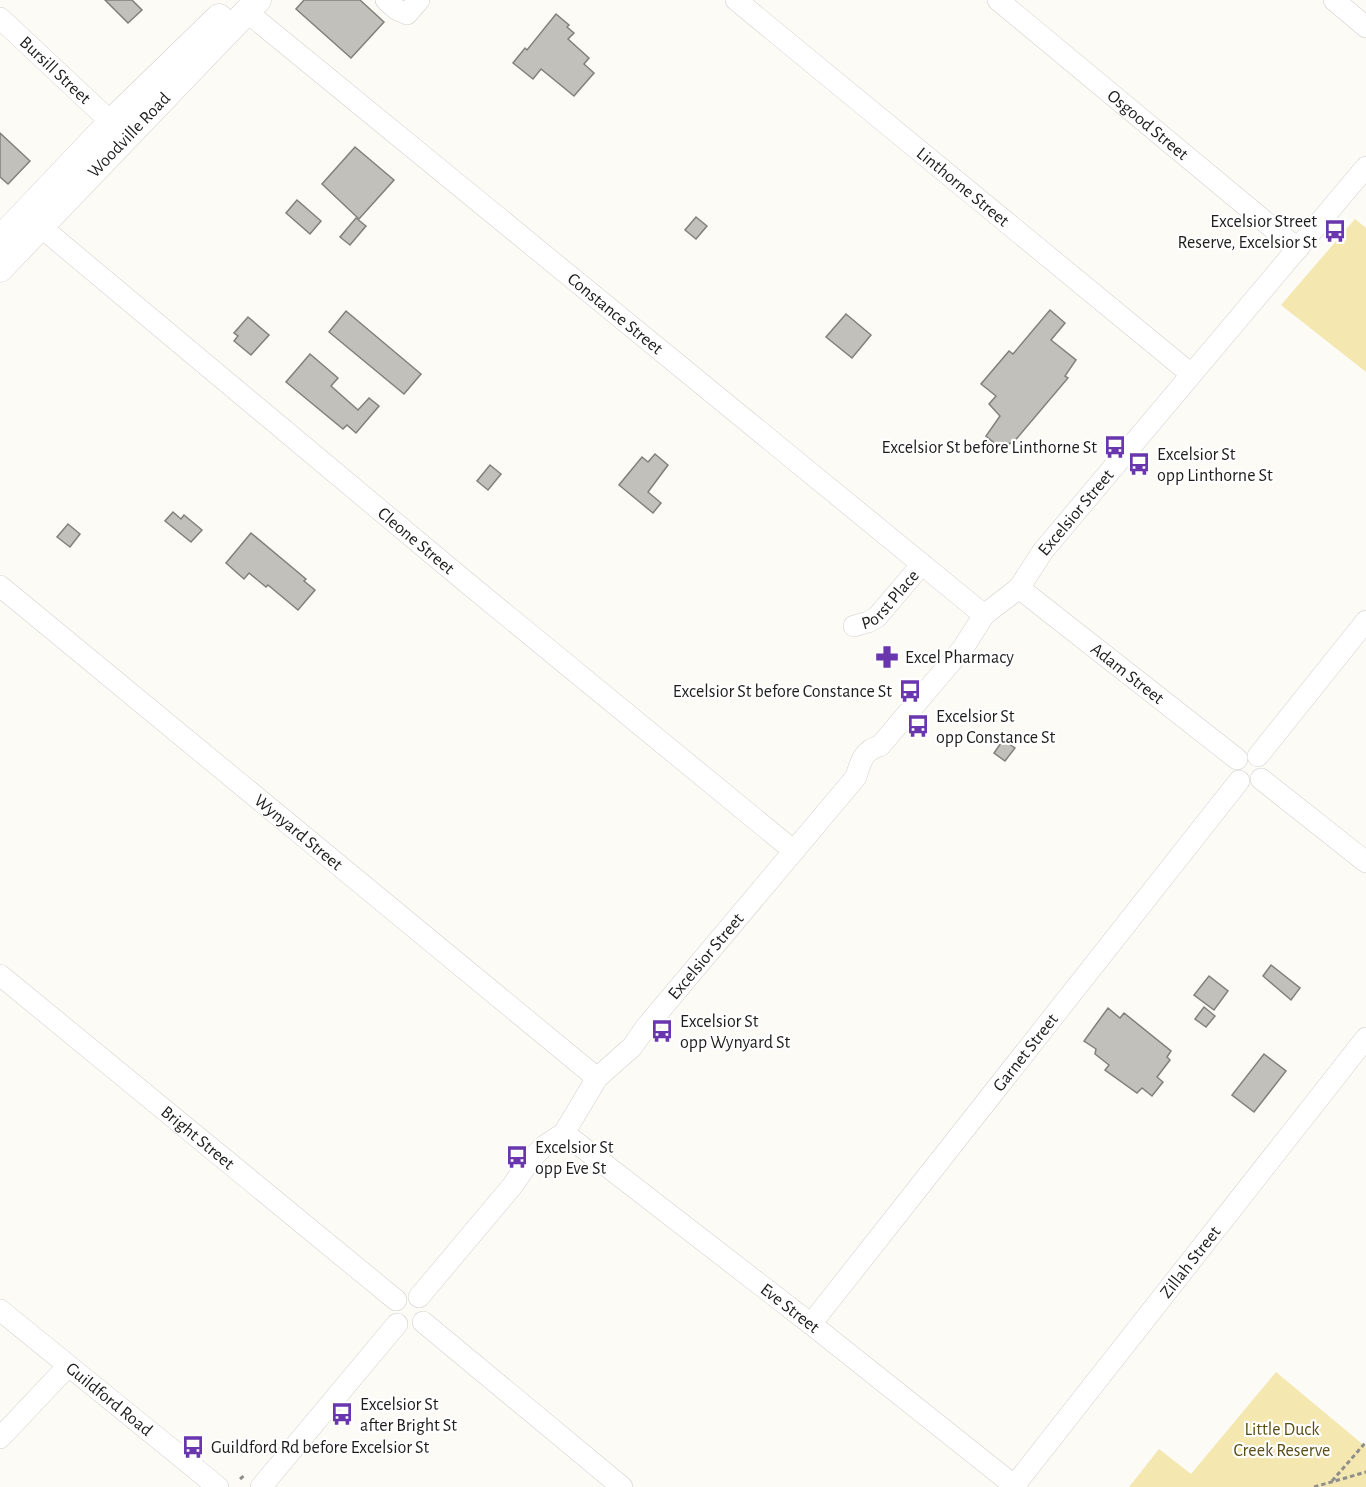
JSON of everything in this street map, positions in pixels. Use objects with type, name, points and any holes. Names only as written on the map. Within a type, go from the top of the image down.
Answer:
[{"type":"main road","name":"Woodville Road","points":[[0,239],[111,122],[247,4]]},
{"type":"main road","name":"Woodville Road","points":[[0,268],[41,227],[247,4]]},
{"type":"street","points":[[386,0],[396,9],[407,14],[418,0]]},
{"type":"street","name":"Linthorne Street","points":[[736,0],[1191,374]]},
{"type":"street","name":"Osgood Street","points":[[998,0],[1298,249]]},
{"type":"street","points":[[1334,0],[1366,27]]},
{"type":"street","name":"Constance Street","points":[[247,4],[984,615]]},
{"type":"street","name":"Bursill Street","points":[[0,18],[111,122]]},
{"type":"street","name":"Excelsior Street","points":[[419,1298],[513,1185],[530,1160],[543,1147],[564,1133],[597,1078],[633,1047],[646,1027],[856,777],[863,758],[869,750],[880,746],[963,648],[984,615],[1019,588],[1044,551],[1366,167]]},
{"type":"street","name":"Cleone Street","points":[[41,227],[448,567],[794,851]]},
{"type":"street","name":"Porst Place","points":[[854,626],[877,617],[922,564]]},
{"type":"street","name":"Wynyard Street","points":[[0,586],[597,1078]]},
{"type":"street","name":"Adam Street","points":[[1019,588],[1237,759]]},
{"type":"street","points":[[1258,756],[1366,621]]},
{"type":"street","points":[[1249,753],[1258,756],[1265,770],[1261,779],[1252,784],[1239,781],[1234,769],[1237,759],[1249,753]]},
{"type":"street","points":[[1261,779],[1366,862]]},
{"type":"street","name":"Garnet Street","points":[[811,1324],[1239,781]]},
{"type":"street","name":"Bright Street","points":[[0,975],[396,1300]]},
{"type":"street","name":"Zillah Street","points":[[1015,1486],[1366,1038]]},
{"type":"street","name":"Eve Street","points":[[564,1133],[811,1324],[1015,1486]]},
{"type":"street","points":[[407,1294],[419,1298],[426,1309],[423,1322],[410,1329],[397,1324],[392,1312],[396,1300],[407,1294]]},
{"type":"street","name":"Guildford Road","points":[[0,1310],[218,1487]]},
{"type":"street","points":[[423,1322],[622,1487]]},
{"type":"street","points":[[253,1481],[397,1324]]},
{"type":"street","points":[[0,1438],[68,1366]]},
{"type":"path","points":[[1331,1482],[1366,1442]]},
{"type":"path","points":[[1314,1487],[1366,1472]]},
{"type":"path","points":[[240,1479],[253,1481]]},
{"type":"green space","points":[[1355,219],[1366,228],[1366,372],[1281,305]]},
{"type":"green space","name":"Little Duck Creek Reserve","points":[[1276,1372],[1366,1447],[1366,1487],[1129,1487],[1159,1449],[1191,1474]]},
{"type":"building","points":[[105,0],[132,0],[142,10],[128,23]]},
{"type":"building","points":[[304,0],[360,0],[384,22],[351,58],[296,9]]},
{"type":"building","points":[[556,14],[569,25],[567,27],[574,33],[568,39],[589,58],[584,64],[594,73],[574,96],[541,69],[533,79],[513,63],[525,48],[527,50]]},
{"type":"building","points":[[0,133],[30,161],[8,184],[0,177]]},
{"type":"building","points":[[355,147],[394,180],[359,219],[322,184]]},
{"type":"building","points":[[297,200],[321,221],[310,234],[286,213]]},
{"type":"building","points":[[696,217],[707,226],[696,239],[685,230]]},
{"type":"building","points":[[356,218],[366,226],[350,245],[340,237]]},
{"type":"building","points":[[1050,310],[1065,323],[1051,340],[1076,360],[1065,376],[1068,378],[1004,451],[986,436],[1000,416],[989,404],[996,396],[981,384],[1009,351],[1013,354]]},
{"type":"building","points":[[346,311],[421,374],[404,394],[329,332]]},
{"type":"building","points":[[846,314],[871,335],[852,358],[826,337]]},
{"type":"building","points":[[248,317],[269,335],[251,355],[234,341],[238,336],[234,333]]},
{"type":"building","points":[[310,354],[338,378],[331,386],[358,410],[369,398],[379,406],[356,433],[347,425],[343,429],[286,382]]},
{"type":"building","points":[[655,454],[668,465],[648,492],[661,503],[653,513],[619,485],[642,457],[648,462]]},
{"type":"building","points":[[490,465],[501,474],[488,490],[477,481]]},
{"type":"building","points":[[173,512],[181,519],[184,515],[202,530],[191,542],[165,521]]},
{"type":"building","points":[[68,524],[80,534],[70,547],[57,537]]},
{"type":"building","points":[[251,533],[306,579],[304,581],[315,590],[298,610],[268,585],[266,587],[249,573],[244,579],[226,563]]},
{"type":"building","points":[[1003,740],[1015,748],[1005,761],[994,753]]},
{"type":"building","points":[[1271,965],[1300,988],[1291,1000],[1263,976]]},
{"type":"building","points":[[1209,976],[1228,991],[1214,1010],[1194,995]]},
{"type":"building","points":[[1204,1007],[1215,1016],[1206,1027],[1195,1019]]},
{"type":"building","points":[[1108,1008],[1120,1018],[1124,1013],[1171,1051],[1167,1057],[1170,1060],[1157,1077],[1163,1082],[1152,1096],[1142,1088],[1137,1093],[1105,1070],[1109,1065],[1095,1054],[1096,1049],[1084,1041]]},
{"type":"building","points":[[1264,1054],[1286,1071],[1254,1112],[1232,1095]]},
{"type":"place","name":"Excelsior Street Reserve, Excelsior St","points":[[1335,231]]},
{"type":"place","name":"Excelsior St before Linthorne St","points":[[1115,447]]},
{"type":"place","name":"Excelsior St opp Linthorne St","points":[[1139,464]]},
{"type":"place","name":"Excel Pharmacy","points":[[887,657]]},
{"type":"place","name":"Excelsior St before Constance St","points":[[910,691]]},
{"type":"place","name":"Excelsior St opp Constance St","points":[[918,726]]},
{"type":"place","name":"Excelsior St opp Wynyard St","points":[[662,1031]]},
{"type":"place","name":"Excelsior St opp Eve St","points":[[517,1157]]},
{"type":"place","name":"Excelsior St after Bright St","points":[[342,1414]]},
{"type":"place","name":"Guildford Rd before Excelsior St","points":[[193,1447]]}]
